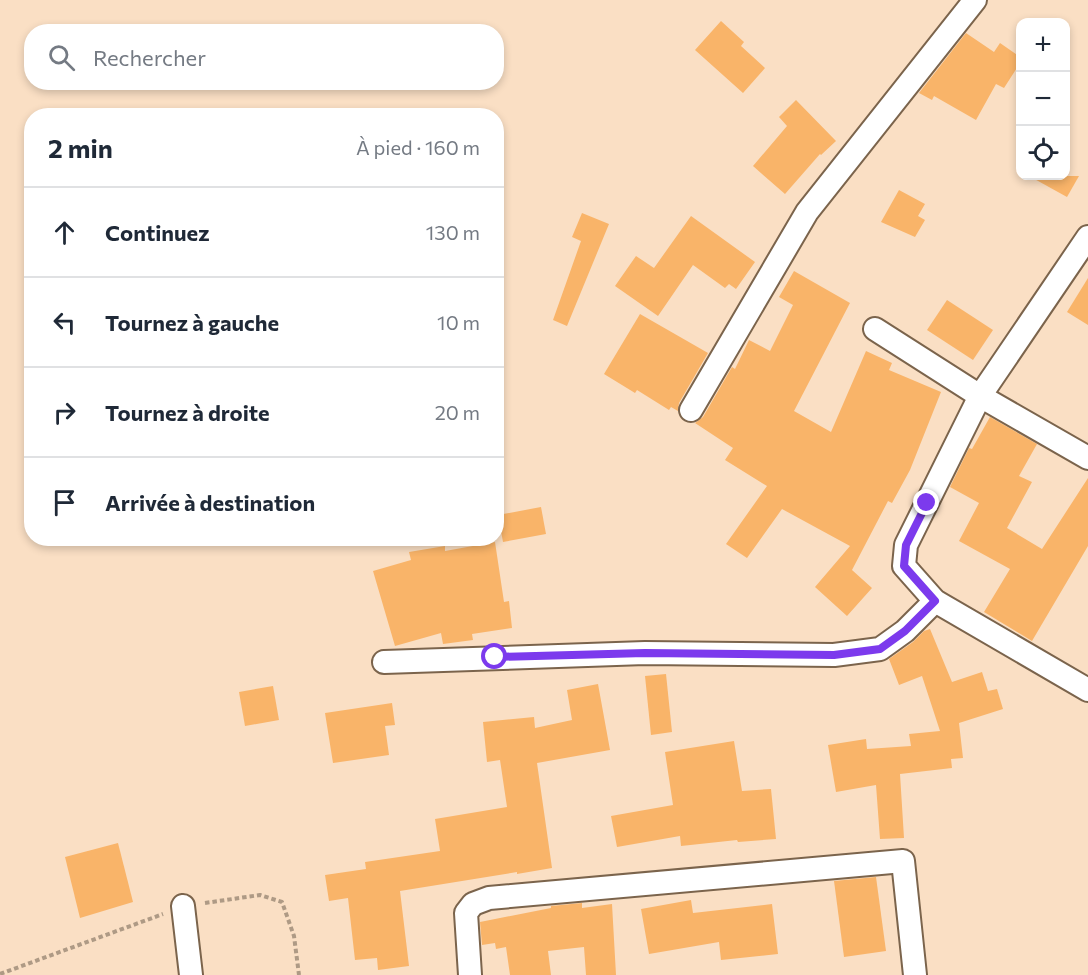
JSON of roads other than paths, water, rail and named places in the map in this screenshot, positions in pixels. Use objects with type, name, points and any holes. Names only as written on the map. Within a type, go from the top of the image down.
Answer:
[{"type":"street","points":[[691,410],[807,212],[975,0]]},
{"type":"street","points":[[1088,237],[980,396],[906,545],[904,566],[935,601],[1088,690]]},
{"type":"street","points":[[875,329],[980,396],[1088,458]]},
{"type":"street","points":[[384,662],[645,653],[834,655],[880,649],[905,631],[935,601]]},
{"type":"street","points":[[470,975],[466,913],[473,904],[489,898],[903,861],[915,975]]},
{"type":"street","points":[[183,906],[191,975]]}]
